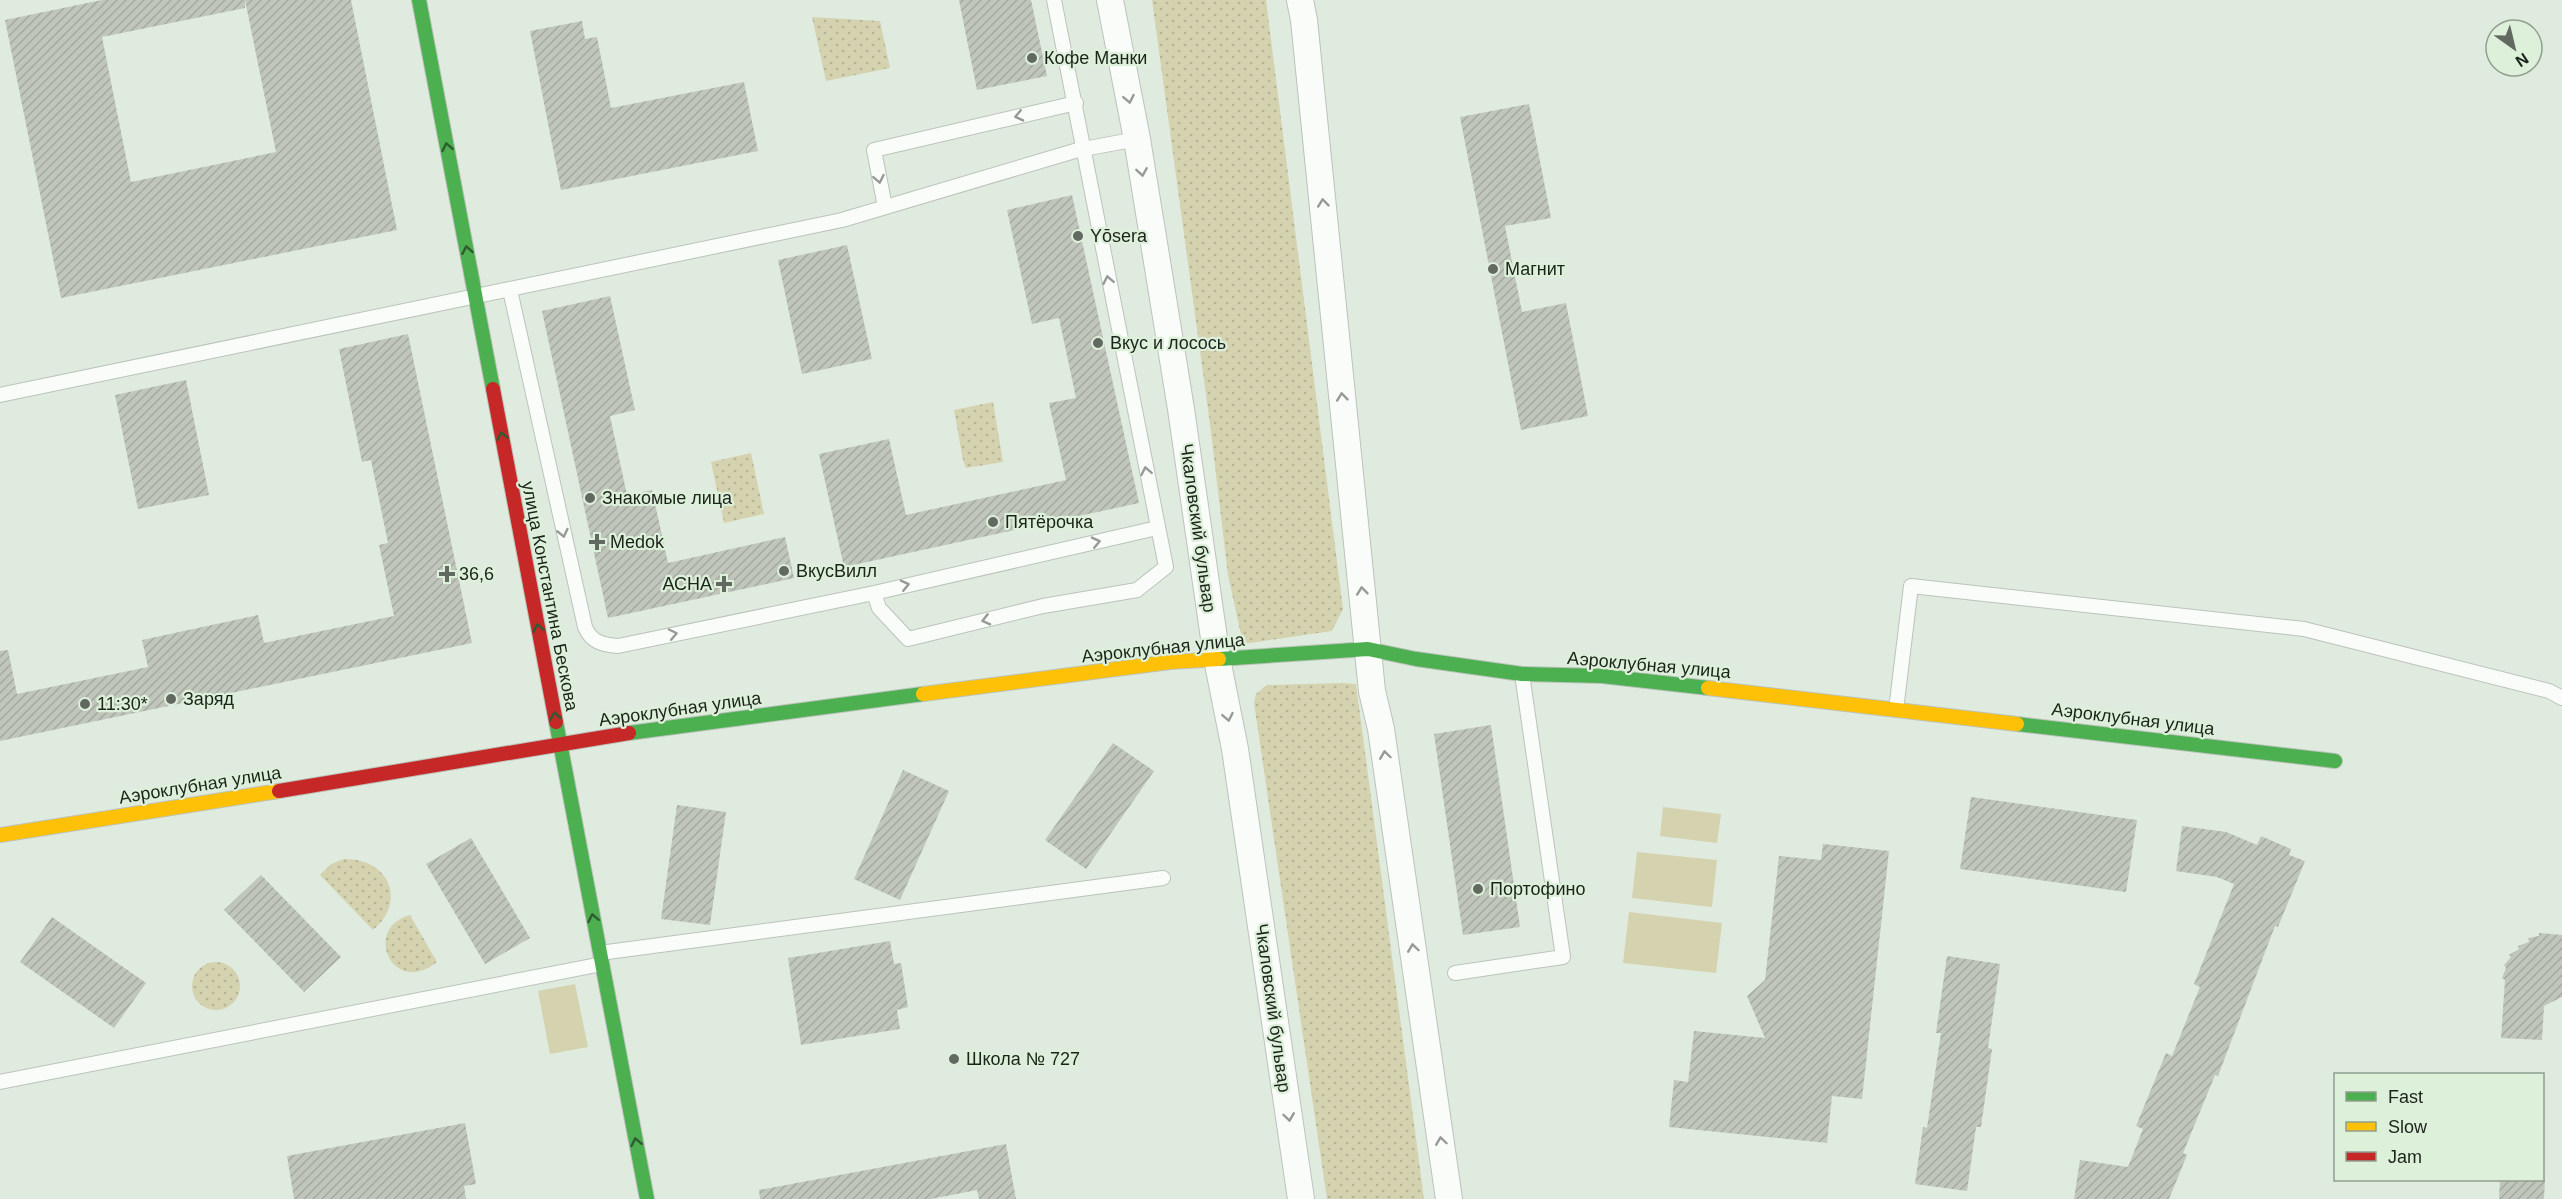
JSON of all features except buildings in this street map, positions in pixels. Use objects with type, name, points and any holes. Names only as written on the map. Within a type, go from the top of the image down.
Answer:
[{"type":"street","name":"улица Константина Бескова","points":[[419,0],[647,1199]]},
{"type":"street","name":"Чкаловский бульвар","points":[[1110,0],[1137,139],[1181,409],[1217,659],[1234,749],[1301,1199]]},
{"type":"street","points":[[1300,0],[1304,20],[1372,691],[1381,729],[1449,1199]]},
{"type":"street","name":"Аэроклубная улица","points":[[0,835],[560,746],[614,735],[1170,662],[1368,650],[1522,674],[1602,676],[2335,761]]},
{"type":"lane","points":[[874,592],[879,608],[908,639],[1043,606],[1137,590],[1166,567],[1054,0]]},
{"type":"lane","points":[[885,207],[874,150],[1076,103]]},
{"type":"lane","points":[[0,395],[842,220],[1083,150],[1137,139]]},
{"type":"lane","points":[[510,290],[585,627],[588,634],[600,644],[618,646],[874,592],[1157,528]]},
{"type":"lane","points":[[1896,710],[1911,586],[2304,629],[2549,691],[2562,698]]},
{"type":"lane","points":[[1455,973],[1563,957],[1522,674]]},
{"type":"lane","points":[[0,1082],[601,959],[1163,878]]},
{"type":"shaded area","points":[[1152,0],[1266,0],[1343,609],[1332,631],[1243,644],[1228,575],[1210,424]]},
{"type":"shaded area","points":[[812,17],[880,21],[890,68],[826,81]]},
{"type":"shaded area","points":[[993,402],[1003,462],[966,468],[954,410]]},
{"type":"shaded area","points":[[751,453],[764,514],[724,523],[711,462]]},
{"type":"shaded area","points":[[1356,684],[1424,1199],[1327,1199],[1254,703],[1256,694],[1267,685]]},
{"type":"shaded area","points":[[1663,807],[1721,814],[1717,843],[1660,836]]},
{"type":"shaded area","points":[[1637,852],[1717,860],[1712,907],[1632,898]]},
{"type":"shaded area","points":[[344,859],[372,865],[382,873],[388,883],[391,894],[389,906],[384,918],[373,930],[320,875],[331,864]]},
{"type":"shaded area","points":[[1629,912],[1722,923],[1716,973],[1623,963]]},
{"type":"shaded area","points":[[410,915],[437,962],[421,971],[407,972],[396,966],[389,957],[386,945],[388,933],[396,922]]},
{"type":"shaded area","points":[[216,962],[233,969],[240,986],[233,1003],[216,1010],[199,1003],[192,986],[199,969]]},
{"type":"shaded area","points":[[575,984],[588,1047],[550,1054],[538,991]]},
{"type":"traffic: fast","points":[[419,0],[493,389]]},
{"type":"traffic: fast","points":[[1219,659],[1368,649],[1416,659],[1522,674],[1602,676],[1708,688]]},
{"type":"traffic: fast","points":[[629,733],[923,694]]},
{"type":"traffic: fast","points":[[556,722],[647,1199]]},
{"type":"traffic: fast","points":[[2017,724],[2335,761]]},
{"type":"traffic: slow","points":[[923,694],[1170,662],[1219,659]]},
{"type":"traffic: slow","points":[[1708,688],[2017,724]]},
{"type":"traffic: slow","points":[[0,835],[279,791]]},
{"type":"traffic: jam","points":[[493,389],[556,722]]},
{"type":"traffic: jam","points":[[279,791],[629,733]]},
{"type":"place","name":"Кофе Манки","points":[[1032,58]]},
{"type":"place","name":"Yōsera","points":[[1078,236]]},
{"type":"place","name":"Магнит","points":[[1493,269]]},
{"type":"place","name":"Вкус и лосось","points":[[1098,343]]},
{"type":"place","name":"Знакомые лица","points":[[590,498]]},
{"type":"place","name":"Пятёрочка","points":[[993,522]]},
{"type":"place","name":"Medok","points":[[597,542]]},
{"type":"place","name":"ВкусВилл","points":[[784,571]]},
{"type":"place","name":"36,6","points":[[447,574]]},
{"type":"place","name":"АСНА","points":[[724,584]]},
{"type":"place","name":"Заряд","points":[[171,699]]},
{"type":"place","name":"11:30*","points":[[85,704]]},
{"type":"place","name":"Портофино","points":[[1478,889]]},
{"type":"place","name":"Школа № 727","points":[[954,1059]]}]
